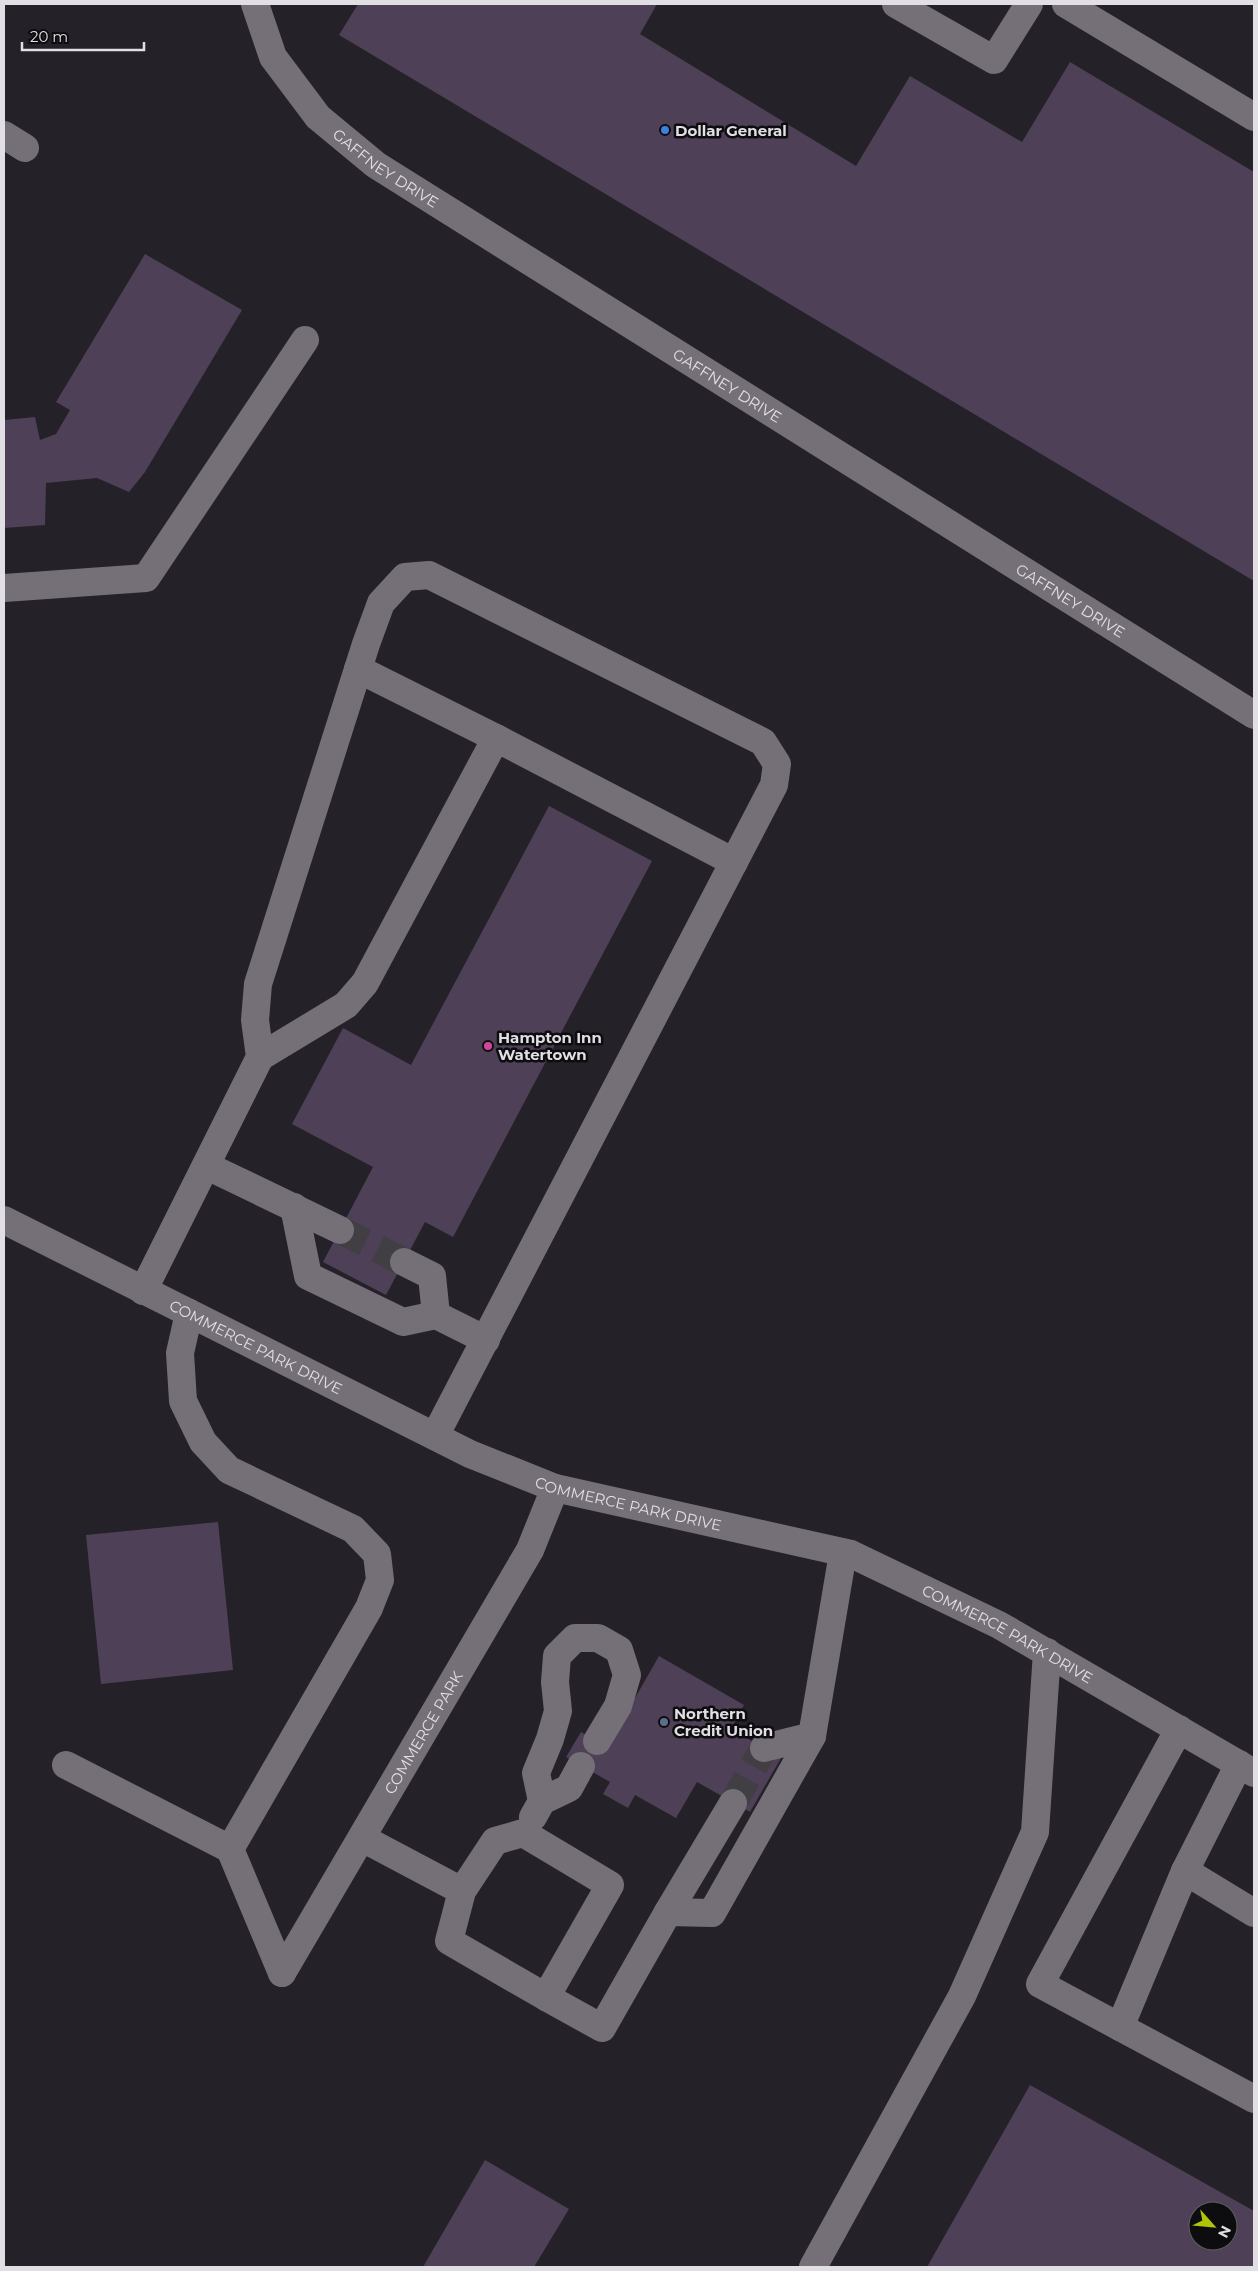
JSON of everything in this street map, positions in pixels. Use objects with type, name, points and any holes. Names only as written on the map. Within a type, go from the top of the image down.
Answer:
[{"type":"street","name":"GAFFNEY DRIVE","points":[[255,4],[273,57],[318,117],[376,164],[1254,715]]},
{"type":"street","points":[[896,4],[994,60],[1029,4]]},
{"type":"street","points":[[1066,4],[1254,117]]},
{"type":"street","points":[[4,588],[146,578],[305,340]]},
{"type":"street","points":[[260,1057],[255,1020],[258,984],[358,669],[381,603],[405,577],[429,575],[763,742],[777,764],[774,785],[435,1436]]},
{"type":"street","points":[[358,669],[496,738],[734,862]]},
{"type":"street","points":[[143,1291],[260,1057],[346,1005],[366,983],[496,738]]},
{"type":"street","points":[[207,1166],[340,1230]]},
{"type":"street","points":[[294,1207],[308,1276],[403,1322],[436,1315],[486,1340]]},
{"type":"street","name":"COMMERCE PARK DRIVE","points":[[4,1220],[470,1454],[555,1488],[851,1554],[999,1624],[1247,1768]]},
{"type":"street","points":[[404,1262],[432,1276],[436,1315]]},
{"type":"street","points":[[66,1765],[230,1849],[369,1608],[380,1580],[378,1554],[353,1529],[228,1470],[203,1442],[183,1401],[180,1353],[189,1314]]},
{"type":"street","name":"COMMERCE PARK","points":[[230,1849],[282,1973],[530,1550],[555,1488]]},
{"type":"street","points":[[668,1912],[712,1913],[812,1736],[843,1553]]},
{"type":"street","points":[[542,1801],[536,1773],[550,1739],[558,1711],[555,1682],[557,1656],[575,1638],[598,1638],[619,1650],[627,1675],[618,1706],[597,1741]]},
{"type":"street","points":[[814,2267],[962,1996],[1036,1832],[1047,1652]]},
{"type":"street","points":[[1179,1729],[1040,1984],[1254,2099]]},
{"type":"street","points":[[764,1748],[812,1736]]},
{"type":"street","points":[[581,1766],[569,1788],[542,1801],[523,1833],[495,1841],[462,1891],[449,1941],[602,2028],[668,1912],[734,1803]]},
{"type":"street","points":[[1120,2027],[1185,1872],[1247,1768]]},
{"type":"street","points":[[523,1833],[610,1885],[546,1997]]},
{"type":"street","points":[[362,1838],[462,1891]]},
{"type":"street","points":[[1185,1872],[1254,1913]]},
{"type":"building","points":[[358,4],[657,4],[640,34],[856,166],[910,76],[1022,142],[1070,62],[1254,172],[1254,581],[339,35]]},
{"type":"building","points":[[145,254],[242,310],[145,472],[129,492],[97,478],[46,483],[45,525],[4,528],[4,420],[35,417],[40,440],[56,434],[70,410],[56,402]]},
{"type":"building","name":"Hampton Inn Watertown","points":[[549,806],[652,861],[453,1237],[425,1222],[386,1295],[323,1262],[373,1167],[292,1124],[343,1028],[411,1065]]},
{"type":"building","points":[[218,1522],[233,1670],[101,1684],[86,1535]]},
{"type":"building","points":[[659,1656],[744,1705],[731,1729],[781,1758],[750,1812],[697,1782],[676,1818],[635,1795],[628,1808],[603,1794],[610,1782],[566,1757],[581,1732],[607,1747]]},
{"type":"building","points":[[1030,2085],[1236,2201],[1188,2201],[1188,2251],[1238,2251],[1238,2202],[1254,2211],[1254,2267],[927,2267]]},
{"type":"building","points":[[485,2160],[569,2209],[534,2267],[423,2267]]},
{"type":"tunnel","points":[[340,1230],[404,1262]]},
{"type":"tunnel","points":[[733,1803],[764,1748]]},
{"type":"place","name":"Dollar General","points":[[665,130]]},
{"type":"place","name":"Hampton Inn Watertown","points":[[488,1046]]},
{"type":"place","name":"Northern Credit Union","points":[[664,1722]]}]
